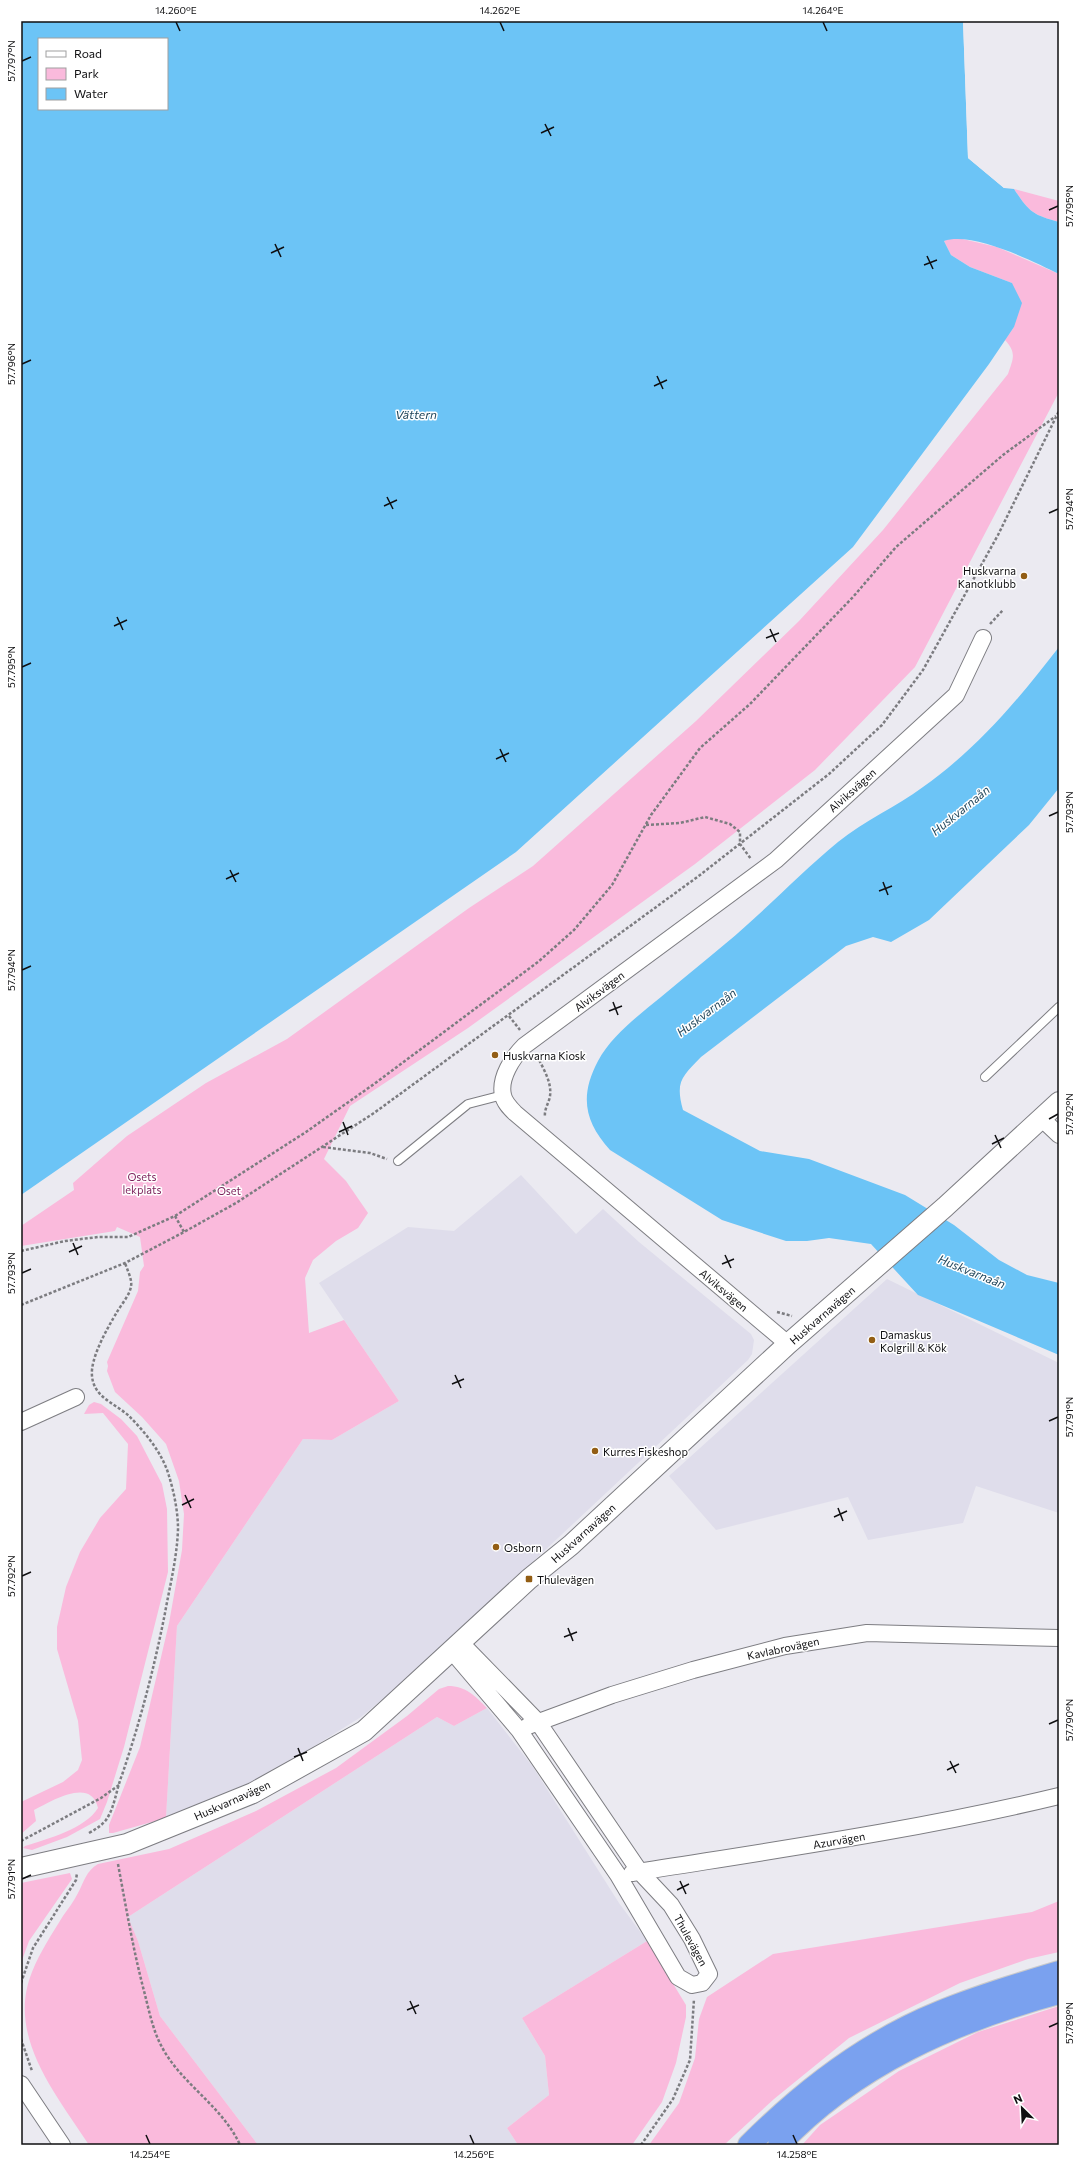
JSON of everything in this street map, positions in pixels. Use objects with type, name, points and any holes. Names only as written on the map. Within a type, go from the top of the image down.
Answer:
[{"type":"highway","points":[[749,2145],[781,2113],[836,2070],[879,2043],[945,2010],[992,1992],[1059,1972]]},
{"type":"highway","points":[[779,2145],[822,2104],[858,2078],[900,2053],[939,2033],[988,2014],[1059,1993]]},
{"type":"street","name":"Alviksvägen","points":[[788,1344],[515,1113],[503,1094],[503,1084],[510,1063],[516,1054],[530,1042],[776,860],[956,695],[983,638]]},
{"type":"street","name":"Huskvarnavägen","points":[[21,1868],[128,1844],[253,1793],[364,1731],[529,1579],[571,1545],[788,1344],[945,1207],[1059,1102]]},
{"type":"street","points":[[1041,1118],[1059,1136]]},
{"type":"street","points":[[21,1422],[76,1397]]},
{"type":"street","name":"Kavlabrovägen","points":[[519,1730],[538,1722],[693,1670],[785,1646],[867,1633],[1059,1638]]},
{"type":"street","points":[[456,1646],[519,1730],[618,1875],[678,1977],[692,1985]]},
{"type":"street","name":"Thulevägen","points":[[456,1646],[538,1722],[640,1872],[671,1905],[705,1963],[709,1974],[702,1983],[692,1985]]},
{"type":"street","name":"Azurvägen","points":[[618,1875],[818,1844],[963,1818],[1059,1796]]},
{"type":"street","points":[[21,2084],[62,2145]]},
{"type":"lane","points":[[985,1077],[1059,1007]]},
{"type":"lane","points":[[398,1161],[468,1104],[503,1094]]},
{"type":"path","points":[[21,1306],[125,1263],[184,1232],[236,1204],[323,1147],[374,1113],[509,1016],[740,844],[829,774],[882,725],[923,670],[998,535],[1059,411]]},
{"type":"path","points":[[21,1251],[65,1241],[98,1237],[128,1237],[175,1216],[306,1132],[374,1084],[538,962],[574,930],[612,885],[646,825],[700,748],[750,704],[853,597],[896,547],[1003,455],[1057,416]]},
{"type":"path","points":[[646,825],[680,824],[705,817],[730,824],[740,832],[740,844]]},
{"type":"path","points":[[509,1016],[530,1042],[550,1087],[550,1097],[545,1112],[545,1121]]},
{"type":"path","points":[[323,1147],[370,1154],[380,1158],[398,1161]]},
{"type":"path","points":[[175,1216],[184,1232]]},
{"type":"path","points":[[87,1834],[99,1827],[112,1809],[148,1691],[176,1558],[178,1527],[175,1500],[169,1475],[158,1454],[127,1414],[106,1401],[99,1393],[92,1376],[92,1369],[106,1330],[128,1295],[132,1282],[125,1263]]},
{"type":"path","points":[[776,1311],[793,1316],[799,1314]]},
{"type":"path","points":[[21,1842],[101,1798],[119,1785]]},
{"type":"path","points":[[114,1847],[122,1884],[124,1906],[152,2023],[163,2049],[203,2098],[226,2120],[240,2145]]},
{"type":"path","points":[[21,1982],[33,1948],[76,1880],[76,1856]]},
{"type":"path","points":[[641,2145],[673,2099],[690,2060],[695,2002],[692,1985]]},
{"type":"shaded area","points":[[521,1175],[576,1234],[603,1209],[639,1242],[751,1334],[754,1340],[752,1354],[748,1360],[415,1672],[361,1717],[284,1765],[239,1789],[166,1818],[177,1626],[303,1439],[332,1440],[399,1401],[319,1283],[408,1227],[454,1231]]},
{"type":"shaded area","points":[[887,1279],[1059,1363],[1059,1513],[976,1486],[963,1523],[868,1540],[848,1497],[716,1530],[669,1476]]},
{"type":"shaded area","points":[[487,1708],[533,1767],[619,1903],[647,1941],[522,2018],[545,2056],[549,2095],[507,2128],[518,2145],[258,2145],[160,2016],[138,1941],[128,1917],[437,1717],[454,1726]]},
{"type":"green space","points":[[1014,189],[1059,201],[1059,222],[1032,212]]},
{"type":"green space","name":"Oset","points":[[954,237],[997,247],[1059,274],[1059,392],[915,667],[815,770],[695,864],[468,1028],[350,1106],[324,1159],[346,1181],[368,1213],[358,1228],[336,1241],[313,1260],[305,1278],[309,1333],[344,1320],[399,1401],[332,1440],[303,1439],[177,1626],[166,1818],[109,1833],[109,1825],[140,1747],[169,1623],[182,1550],[184,1514],[179,1481],[166,1444],[142,1417],[115,1392],[107,1371],[107,1362],[138,1291],[140,1272],[144,1266],[140,1237],[117,1227],[115,1231],[21,1246],[21,1226],[74,1190],[73,1183],[127,1136],[206,1083],[287,1039],[469,908],[533,866],[696,721],[799,621],[883,530],[1008,374],[1013,353],[1005,340],[1014,327],[1012,283],[970,267],[951,255],[944,241]]},
{"type":"green space","points":[[94,1402],[101,1404],[121,1419],[137,1436],[162,1484],[167,1509],[168,1572],[124,1747],[107,1802],[100,1819],[67,1837],[32,1850],[23,1848],[75,1827],[84,1822],[98,1808],[94,1799],[87,1794],[79,1792],[59,1797],[34,1810],[36,1821],[21,1834],[21,1802],[63,1782],[78,1770],[82,1760],[78,1721],[57,1649],[57,1627],[66,1587],[80,1552],[100,1518],[126,1489],[128,1444],[103,1413],[84,1414],[89,1405]]},
{"type":"green space","points":[[454,1686],[470,1692],[487,1708],[454,1726],[437,1717],[128,1917],[138,1941],[160,2016],[258,2145],[89,2145],[50,2085],[38,2063],[30,2041],[25,2019],[26,1996],[35,1965],[50,1936],[71,1905],[88,1873],[98,1864],[169,1849],[256,1811],[336,1768],[407,1716],[439,1689]]},
{"type":"green space","points":[[70,1873],[72,1879],[29,1941],[21,1963],[21,1883]]},
{"type":"green space","points":[[1059,1901],[1059,1952],[1028,1959],[960,1983],[849,2038],[774,2099],[724,2145],[649,2145],[679,2103],[695,2058],[699,2019],[707,1997],[773,1954],[1032,1912]]},
{"type":"green space","points":[[647,1941],[686,2005],[686,2017],[676,2063],[662,2102],[632,2145],[518,2145],[507,2128],[549,2095],[545,2056],[522,2018]]},
{"type":"green space","points":[[1059,2006],[1059,2145],[802,2145],[820,2125],[899,2071],[978,2032]]},
{"type":"water","name":"Vättern","points":[[21,21],[963,21],[968,158],[1004,188],[1014,189],[1032,212],[1059,222],[1059,274],[1019,255],[986,244],[970,240],[956,239],[944,241],[951,255],[970,267],[1012,283],[1022,303],[1014,327],[989,364],[853,547],[516,852],[21,1195]]},
{"type":"water","name":"Huskvarnaån","points":[[1059,647],[1059,788],[1029,825],[929,920],[891,942],[873,937],[846,946],[701,1057],[682,1080],[680,1092],[683,1110],[760,1151],[809,1159],[905,1195],[954,1225],[999,1260],[1027,1275],[1059,1283],[1059,1355],[918,1295],[871,1244],[829,1238],[807,1241],[786,1241],[722,1220],[610,1150],[602,1140],[590,1119],[587,1098],[588,1086],[598,1061],[618,1034],[626,1026],[739,932],[838,842],[848,834],[913,794],[962,756],[996,722],[1028,686]]},
{"type":"pier","points":[[963,21],[965,21],[970,158],[1005,186],[1004,188],[968,158]]},
{"type":"place","name":"Huskvarna Kanotklubb","points":[[1024,576]]},
{"type":"place","name":"Huskvarna Kiosk","points":[[495,1055]]},
{"type":"place","name":"Damaskus Kolgrill & Kök","points":[[872,1340]]},
{"type":"place","name":"Kurres Fiskeshop","points":[[595,1451]]},
{"type":"place","name":"Osborn","points":[[496,1547]]},
{"type":"place","name":"Thulevägen","points":[[529,1579]]},
{"type":"park label","name":"Osets lekplats","points":[[142,1182]]}]
